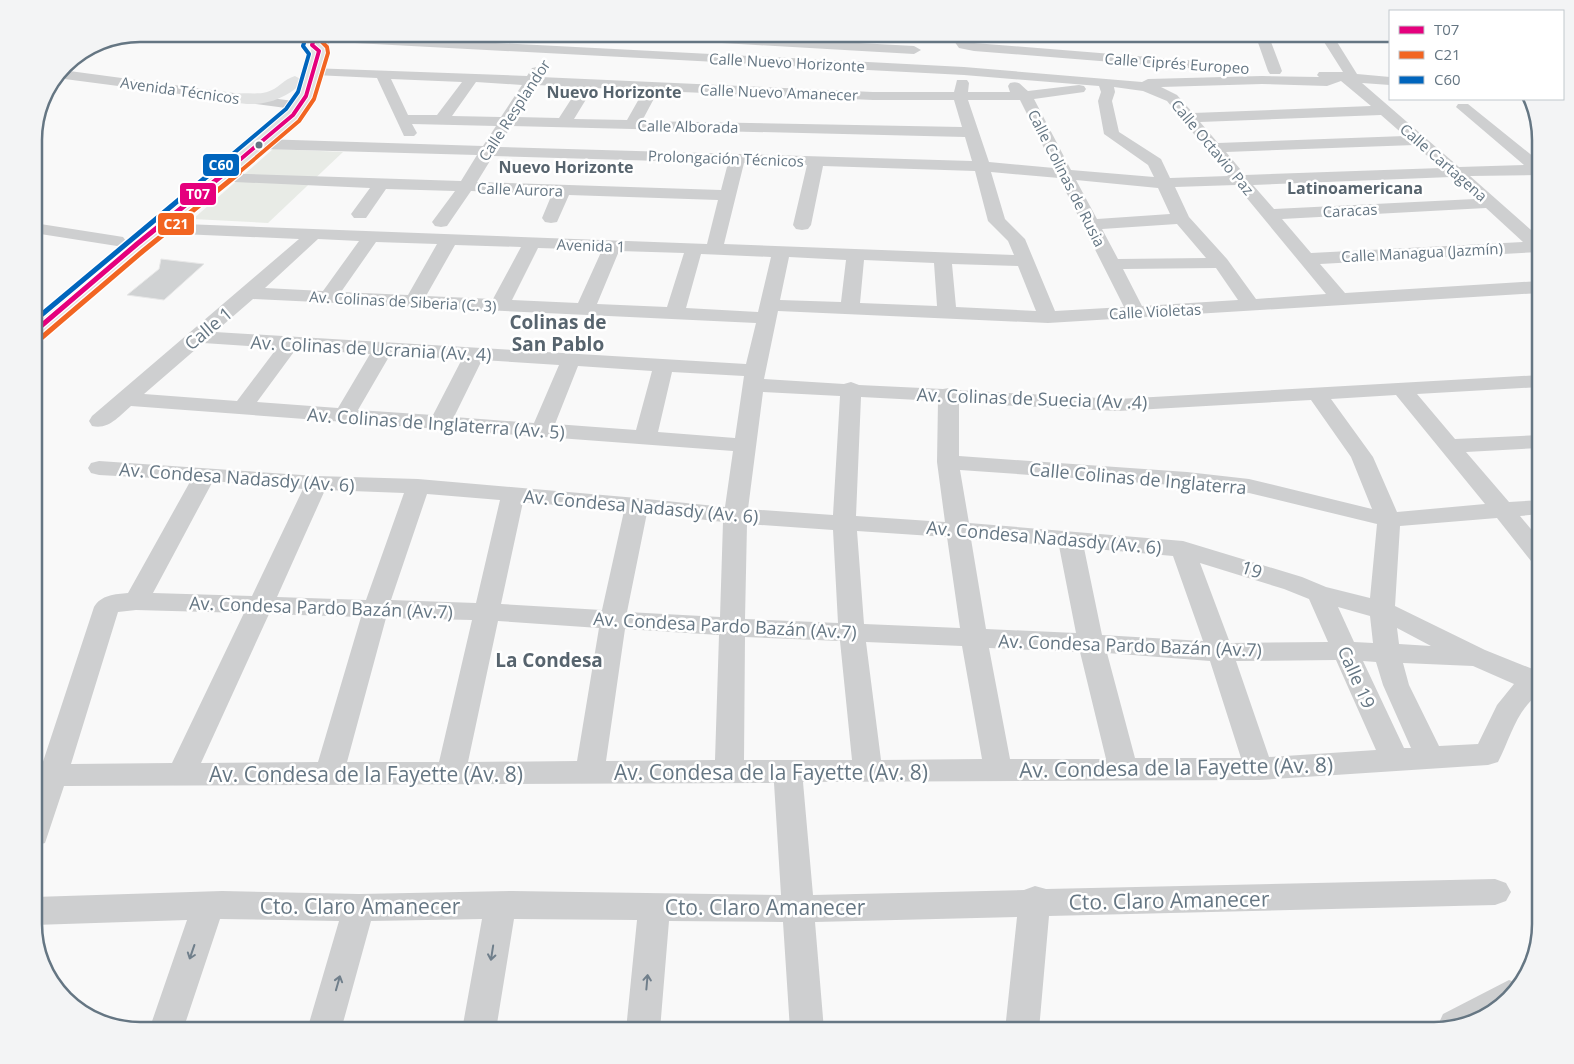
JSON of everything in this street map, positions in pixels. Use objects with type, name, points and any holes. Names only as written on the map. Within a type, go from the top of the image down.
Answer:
[{"type":"main road","points":[[288,109],[295,81],[314,42]]},
{"type":"main road","points":[[43,324],[218,178],[288,109],[315,71],[317,42]]},
{"type":"main road","points":[[234,102],[274,96],[282,93],[295,81]]},
{"type":"main road","points":[[43,300],[117,241],[257,138],[259,122],[256,116],[234,102]]},
{"type":"street","name":"Calle Nuevo Horizonte","points":[[436,42],[964,71],[1015,77]]},
{"type":"street","name":"Calle Resplandor","points":[[441,222],[466,187],[530,81],[559,42]]},
{"type":"street","points":[[821,42],[914,50]]},
{"type":"street","name":"Calle Ciprés Europeo","points":[[973,42],[998,50],[1389,81]]},
{"type":"street","points":[[1099,42],[1104,58]]},
{"type":"street","points":[[1264,42],[1275,71]]},
{"type":"street","name":"Calle Cartagena","points":[[1330,42],[1346,77],[1532,241]]},
{"type":"street","name":"Calle Colinas de Rusia","points":[[998,50],[1015,77],[1015,89],[1025,96],[1136,312]]},
{"type":"street","name":"Calle Nuevo Amanecer","points":[[315,71],[873,96],[1025,96],[1063,91],[1105,94],[1124,84]]},
{"type":"street","points":[[964,71],[960,97],[982,166],[993,212],[997,221],[1016,240],[1048,317]]},
{"type":"street","points":[[382,74],[404,119],[415,149]]},
{"type":"street","name":"Avenida Técnicos","points":[[68,75],[234,102]]},
{"type":"street","points":[[1015,77],[1063,91]]},
{"type":"street","name":"Calle Octavio Paz","points":[[1015,77],[1124,84],[1162,90],[1190,118],[1340,299]]},
{"type":"street","points":[[1124,84],[1262,80],[1327,82],[1346,77]]},
{"type":"street","points":[[440,120],[472,78]]},
{"type":"street","name":"Avenida Técnicos","points":[[62,82],[288,109]]},
{"type":"street","points":[[564,123],[588,84]]},
{"type":"street","points":[[632,125],[653,86]]},
{"type":"street","points":[[711,127],[729,90]]},
{"type":"street","points":[[782,128],[792,92]]},
{"type":"street","points":[[1105,94],[1112,134],[1155,162],[1181,219],[1221,263],[1251,305]]},
{"type":"street","points":[[872,131],[873,96]]},
{"type":"street","points":[[1463,107],[1532,163]]},
{"type":"street","points":[[1190,118],[1385,110]]},
{"type":"street","name":"Calle Alborada","points":[[404,119],[972,132]]},
{"type":"street","name":"Prolongación Técnicos","points":[[257,138],[415,149],[982,166],[1164,182],[1532,169]]},
{"type":"street","points":[[1214,148],[1416,140]]},
{"type":"street","points":[[714,249],[738,159]]},
{"type":"street","points":[[802,225],[816,161]]},
{"type":"street","name":"Calle Aurora","points":[[218,178],[562,191],[729,195]]},
{"type":"street","points":[[360,214],[381,184]]},
{"type":"street","points":[[551,218],[562,191]]},
{"type":"street","name":"Caracas","points":[[1270,214],[1490,203]]},
{"type":"street","points":[[1091,224],[1181,219]]},
{"type":"street","name":"Avenida 1","points":[[157,228],[1026,261]]},
{"type":"street","points":[[43,229],[117,241]]},
{"type":"street","name":"Calle 1","points":[[100,421],[196,337],[250,293],[314,234]]},
{"type":"street","points":[[327,298],[371,236]]},
{"type":"street","points":[[413,302],[449,239]]},
{"type":"street","points":[[499,306],[532,242]]},
{"type":"street","points":[[586,310],[613,245]]},
{"type":"street","name":"Calle Managua (Jazmín)","points":[[1306,259],[1532,247]]},
{"type":"street","points":[[675,314],[694,248]]},
{"type":"street","points":[[729,773],[735,516],[754,378],[781,252]]},
{"type":"street","points":[[850,308],[856,255]]},
{"type":"street","points":[[942,258],[946,312]]},
{"type":"street","points":[[1112,264],[1221,263]]},
{"type":"street","name":"Calle Violetas","points":[[768,312],[850,308],[1048,317],[1532,287]]},
{"type":"street","name":"Av. Colinas de Siberia (C. 3)","points":[[250,293],[675,314],[768,312]]},
{"type":"street","name":"Av. Colinas de Ucrania (Av. 4)","points":[[196,337],[664,365],[754,378]]},
{"type":"street","points":[[242,408],[290,344]]},
{"type":"street","points":[[344,416],[383,349]]},
{"type":"street","points":[[440,423],[475,354]]},
{"type":"street","points":[[541,431],[571,360]]},
{"type":"street","points":[[645,439],[664,365]]},
{"type":"street","name":"Av. Colinas de Suecia (Av .4)","points":[[754,378],[851,389],[1118,405],[1532,381]]},
{"type":"street","points":[[1400,388],[1532,545]]},
{"type":"street","points":[[851,389],[844,522],[852,632],[868,772]]},
{"type":"street","points":[[1316,393],[1362,457],[1389,520],[1382,610],[1387,652],[1396,685],[1430,758]]},
{"type":"street","points":[[949,395],[948,462],[974,638],[998,770]]},
{"type":"street","name":"Av. Colinas de Inglaterra (Av. 5)","points":[[126,398],[645,439],[745,445]]},
{"type":"street","points":[[1450,446],[1532,441]]},
{"type":"street","name":"Calle Colinas de Inglaterra","points":[[948,462],[1187,479],[1249,486],[1389,520],[1532,508]]},
{"type":"street","name":"Av. Condesa Nadasdy (Av. 6)","points":[[98,468],[318,483],[418,486],[637,505],[735,516],[958,530],[1183,549]]},
{"type":"street","points":[[136,601],[206,474]]},
{"type":"street","points":[[181,775],[259,604],[318,483]]},
{"type":"street","points":[[329,774],[376,608],[418,486]]},
{"type":"street","points":[[450,774],[513,495]]},
{"type":"street","points":[[590,773],[613,620],[637,505]]},
{"type":"street","points":[[1070,540],[1091,643],[1123,768]]},
{"type":"street","points":[[1183,549],[1259,769]]},
{"type":"street","name":"19","points":[[1183,549],[1275,577],[1319,594],[1382,610],[1476,657],[1532,680]]},
{"type":"street","name":"Calle 19","points":[[1319,594],[1395,760]]},
{"type":"street","name":"Av. Condesa Pardo Bazán (Av.7)","points":[[54,775],[107,607],[115,603],[136,601],[486,612],[732,627],[1091,643],[1220,652],[1345,651],[1476,657]]},
{"type":"street","points":[[1359,684],[1396,685]]},
{"type":"street","name":"Av. Condesa de la Fayette (Av. 8)","points":[[54,775],[729,773],[1123,768],[1259,769],[1488,754],[1504,716],[1521,693],[1532,686]]},
{"type":"street","points":[[788,772],[806,1022]]},
{"type":"street","points":[[43,807],[54,775]]},
{"type":"street","name":"Cto. Claro Amanecer","points":[[43,912],[208,906],[359,908],[500,905],[798,909],[1495,892]]},
{"type":"street","points":[[1023,1022],[1035,902]]},
{"type":"street","points":[[480,1022],[500,905]]},
{"type":"street","points":[[169,1022],[208,906]]},
{"type":"street","points":[[644,1022],[654,906]]},
{"type":"street","points":[[326,1022],[359,908]]},
{"type":"shaded area","points":[[273,149],[343,152],[268,223],[193,219]]},
{"type":"building","points":[[161,259],[204,264],[164,300],[127,295],[159,269]]},
{"type":"transit line","name":"C60","points":[[43,313],[286,109],[298,92],[309,54],[303,46],[304,42]]},
{"type":"transit line","name":"T07","points":[[43,324],[137,244],[261,144],[293,115],[306,96],[319,51],[312,45],[313,42]]},
{"type":"transit line","name":"C21","points":[[43,336],[143,251],[266,151],[299,121],[314,99],[328,53],[327,47],[322,42]]},
{"type":"district","name":"Nuevo Horizonte","points":[[614,92]]},
{"type":"district","name":"Nuevo Horizonte","points":[[566,167]]},
{"type":"district","name":"Latinoamericana","points":[[1355,188]]},
{"type":"district","name":"Colinas de San Pablo","points":[[558,333]]},
{"type":"district","name":"La Condesa","points":[[549,660]]}]
